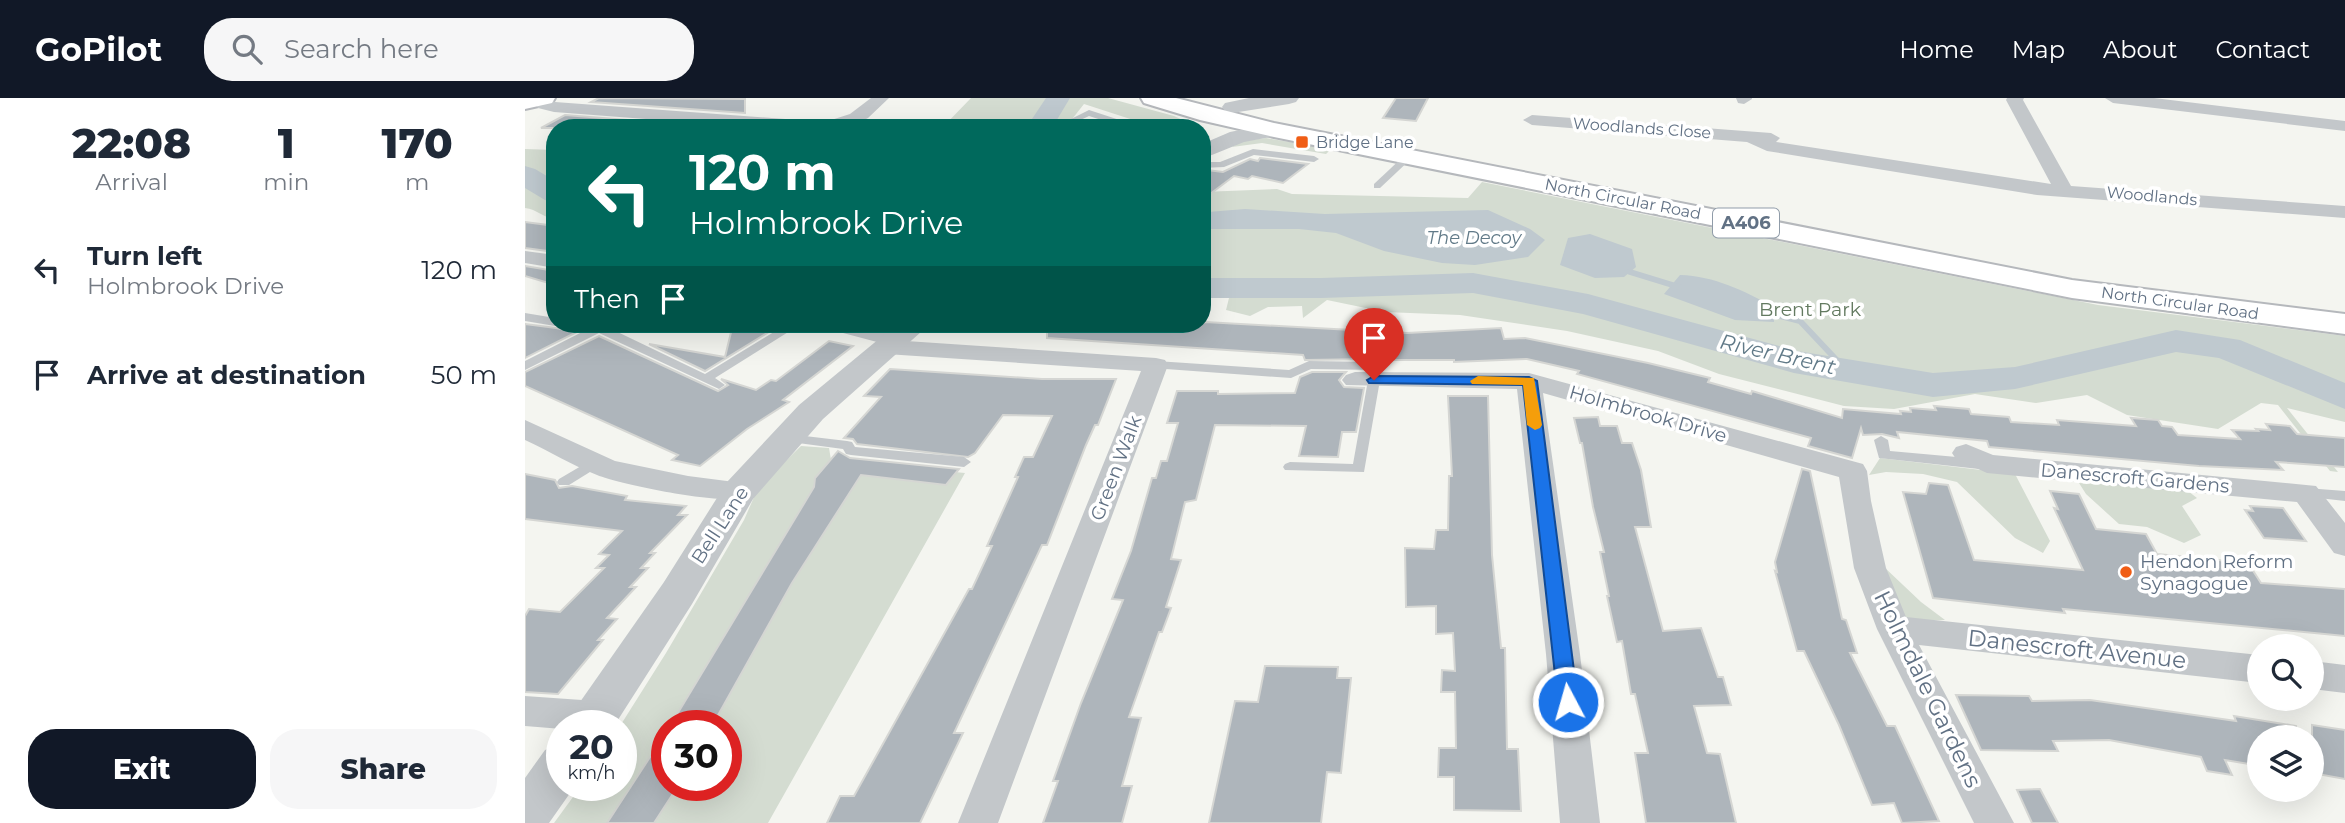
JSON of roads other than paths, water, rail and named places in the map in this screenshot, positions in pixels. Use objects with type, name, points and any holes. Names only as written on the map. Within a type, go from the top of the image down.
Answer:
[{"type":"highway","points":[[525,102],[542,98]]},
{"type":"highway","name":"North Circular Road","points":[[1152,98],[1212,107],[1305,111],[1551,173],[2141,281],[2345,303]]},
{"type":"highway","name":"North Circular Road","points":[[1212,107],[1274,130],[2072,289],[2345,324]]},
{"type":"street","points":[[542,98],[544,104],[554,107],[717,119]]},
{"type":"street","points":[[857,119],[881,98]]},
{"type":"street","points":[[1211,138],[1215,128],[1212,107],[1289,98]]},
{"type":"street","points":[[2016,98],[2014,100],[2063,189]]},
{"type":"street","points":[[2113,98],[2345,126]]},
{"type":"street","name":"Woodlands Close","points":[[1532,120],[1752,137],[1767,146],[1897,169],[2037,189],[2063,189]]},
{"type":"street","points":[[1211,151],[1238,136],[1274,130]]},
{"type":"street","name":"Woodlands","points":[[2063,189],[2345,212]]},
{"type":"street","points":[[525,257],[546,260]]},
{"type":"street","points":[[879,333],[1156,365]]},
{"type":"street","name":"Bell Lane","points":[[600,710],[678,593],[740,491],[787,438],[841,384],[898,337]]},
{"type":"street","name":"Green Walk","points":[[978,823],[1156,365]]},
{"type":"street","name":"Holmbrook Drive","points":[[1368,375],[1529,381],[1853,471]]},
{"type":"street","points":[[1529,381],[1563,654],[1580,823]]},
{"type":"street","points":[[525,429],[593,464],[688,486],[740,491]]},
{"type":"street","name":"Danescroft Gardens","points":[[1977,458],[2306,493]]},
{"type":"street","name":"Holmdale Gardens","points":[[1853,471],[1856,501],[1870,568],[1894,629],[1994,823]]},
{"type":"street","points":[[2306,493],[2345,545]]},
{"type":"street","name":"Danescroft Avenue","points":[[1894,629],[2247,668]]},
{"type":"street","points":[[2324,676],[2345,679]]},
{"type":"street","points":[[525,711],[546,714]]},
{"type":"street","points":[[525,817],[546,787]]},
{"type":"lane","points":[[1076,119],[1089,113],[1107,119]]},
{"type":"lane","points":[[1211,159],[1221,165],[1253,152],[1314,159]]},
{"type":"lane","points":[[1377,186],[1409,156]]},
{"type":"lane","points":[[525,317],[546,320]]},
{"type":"lane","points":[[525,366],[589,333]]},
{"type":"lane","points":[[609,333],[719,385]]},
{"type":"lane","points":[[705,379],[780,333]]},
{"type":"lane","points":[[1156,365],[1291,374],[1309,365],[1368,375],[1359,469],[1290,467]]},
{"type":"lane","points":[[787,438],[847,444],[851,451],[964,462]]},
{"type":"lane","points":[[1881,440],[1885,455],[1977,458]]},
{"type":"lane","points":[[564,482],[593,464]]},
{"type":"lane","points":[[2306,493],[2345,496]]},
{"type":"water","name":"The Decoy","points":[[1245,209],[1325,214],[1488,210],[1530,229],[1545,240],[1528,257],[1475,265],[1442,263],[1384,251],[1336,233],[1299,229],[1211,229],[1211,212]]},
{"type":"water","points":[[1590,234],[1632,249],[1636,267],[1624,277],[1595,278],[1560,265],[1568,238]]},
{"type":"water","points":[[1680,275],[1717,281],[1762,300],[1773,306],[1774,322],[1735,320],[1664,294]]},
{"type":"waterway","points":[[1045,119],[1058,98]]},
{"type":"waterway","points":[[525,175],[546,188]]},
{"type":"waterway","points":[[1630,272],[1679,287]]},
{"type":"waterway","name":"River Brent","points":[[1211,288],[1473,283],[1588,304],[1794,362],[1933,385],[2015,378],[2176,341],[2227,348],[2345,397]]},
{"type":"waterway","points":[[1768,313],[1800,321],[1846,370]]},
{"type":"place","name":"Bridge Lane","points":[[1302,142]]},
{"type":"place","name":"Hendon Reform Synagogue","points":[[2126,572]]},
{"type":"park label","name":"Brent Park","points":[[1810,309]]}]
